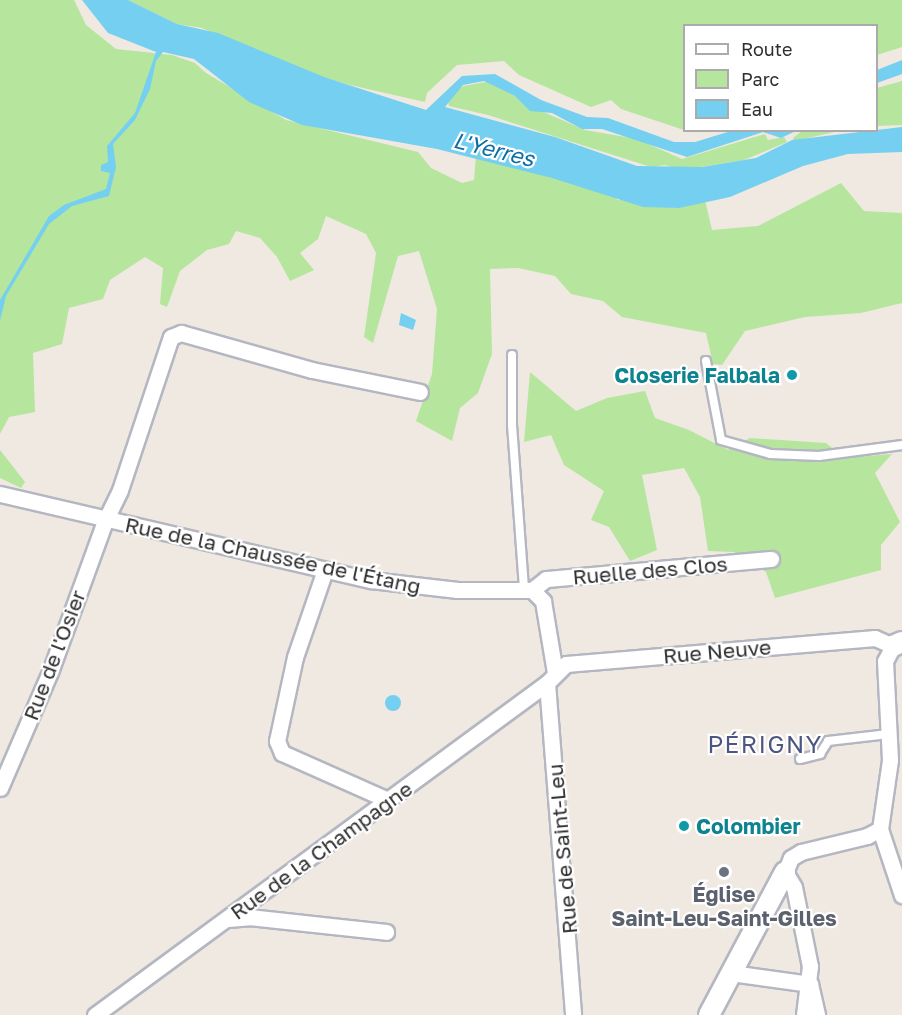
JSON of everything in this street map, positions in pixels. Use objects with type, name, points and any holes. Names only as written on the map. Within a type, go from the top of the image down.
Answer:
[{"type":"street","name":"Rue de l'Osier","points":[[0,788],[6,759],[50,672],[105,521],[120,490],[171,337],[181,333],[312,370],[420,392]]},
{"type":"street","name":"Rue de la Chaussée de l'Étang","points":[[0,494],[105,521],[208,540],[325,570],[418,586],[528,590]]},
{"type":"street","name":"Ruelle des Clos","points":[[528,590],[546,579],[771,559]]},
{"type":"street","points":[[325,570],[295,657],[277,741],[282,753],[388,800]]},
{"type":"street","points":[[528,590],[543,601],[551,678]]},
{"type":"street","name":"Rue Neuve","points":[[551,678],[566,664],[875,638],[897,644]]},
{"type":"street","points":[[897,644],[885,661],[889,734],[896,759],[880,829],[897,862],[902,895]]},
{"type":"street","name":"Rue de la Champagne","points":[[95,1015],[551,678]]},
{"type":"street","name":"Rue de Saint-Leu","points":[[551,678],[573,1015]]},
{"type":"street","points":[[709,1015],[791,858],[801,852],[867,836],[880,829]]},
{"type":"street","points":[[785,872],[794,887],[810,966],[804,1015]]},
{"type":"street","points":[[227,919],[249,917],[386,932]]},
{"type":"street","points":[[731,973],[810,984],[817,1015]]},
{"type":"lane","points":[[512,355],[512,425],[528,590]]},
{"type":"lane","points":[[706,361],[721,440],[770,454],[819,456],[902,445]]},
{"type":"lane","points":[[800,759],[820,754],[828,741],[889,734]]},
{"type":"green space","points":[[0,0],[74,0],[86,25],[116,49],[172,55],[195,63],[206,73],[286,120],[418,152],[431,168],[462,183],[474,180],[476,156],[598,184],[618,200],[632,197],[674,208],[705,200],[712,230],[758,226],[841,183],[864,211],[902,213],[902,303],[861,313],[805,317],[745,331],[722,365],[713,364],[706,333],[622,317],[603,301],[571,294],[555,276],[518,268],[490,269],[492,354],[478,393],[460,408],[452,441],[416,421],[432,374],[437,309],[419,251],[398,256],[373,343],[364,337],[376,253],[366,234],[326,216],[318,239],[300,253],[314,270],[290,281],[277,257],[260,238],[236,231],[229,244],[207,250],[180,271],[167,307],[160,304],[163,268],[145,257],[110,280],[103,299],[69,308],[62,344],[33,353],[35,412],[9,417],[0,434]]},
{"type":"green space","points":[[128,0],[902,0],[902,47],[878,55],[878,24],[683,24],[683,130],[621,109],[611,100],[591,107],[519,75],[504,61],[457,65],[427,93],[425,102],[304,72],[202,28],[177,24]]},
{"type":"green space","points":[[491,81],[532,107],[585,130],[637,139],[682,159],[765,134],[768,140],[784,137],[787,142],[744,160],[682,170],[665,165],[651,167],[488,115],[449,106],[447,98],[463,86]]},
{"type":"green space","points":[[902,81],[902,125],[878,126],[878,88]]},
{"type":"green space","points":[[801,132],[834,132],[794,141],[793,138]]},
{"type":"green space","points":[[530,372],[576,411],[607,398],[645,391],[655,418],[689,430],[728,450],[750,438],[826,443],[844,458],[892,454],[875,473],[900,522],[881,545],[881,570],[775,598],[766,572],[734,552],[708,551],[700,497],[684,468],[642,475],[657,550],[630,561],[609,527],[591,520],[604,491],[564,465],[551,435],[524,442]]},
{"type":"green space","points":[[0,450],[25,482],[21,488],[0,478]]},
{"type":"water","name":"L'Yerres","points":[[82,0],[128,0],[177,24],[218,33],[324,77],[426,110],[462,76],[495,74],[541,100],[587,117],[608,118],[674,142],[695,142],[728,132],[763,132],[687,157],[602,129],[582,129],[552,113],[530,111],[515,96],[484,81],[463,85],[445,107],[555,137],[637,166],[702,167],[756,158],[792,140],[878,132],[878,130],[902,127],[902,152],[848,154],[803,166],[730,197],[679,208],[643,207],[552,178],[437,149],[302,125],[249,102],[194,59],[163,52],[156,61],[150,89],[135,120],[113,144],[116,167],[109,196],[72,206],[49,224],[6,296],[0,321],[0,300],[49,216],[64,205],[106,189],[110,173],[101,171],[101,165],[108,162],[107,146],[135,113],[156,52],[108,33]]},
{"type":"water","points":[[902,60],[902,74],[878,83],[878,70]]},
{"type":"water","points":[[763,132],[794,132],[781,138]]},
{"type":"water","points":[[401,313],[416,320],[413,330],[399,325]]},
{"type":"water","points":[[393,695],[401,703],[393,711],[385,703]]},
{"type":"place","name":"Closerie Falbala","points":[[792,375]]},
{"type":"place","name":"Colombier","points":[[684,826]]},
{"type":"place","name":"Église Saint-Leu-Saint-Gilles","points":[[724,872]]},
{"type":"district","name":"PÉRIGNY","points":[[765,744]]}]
